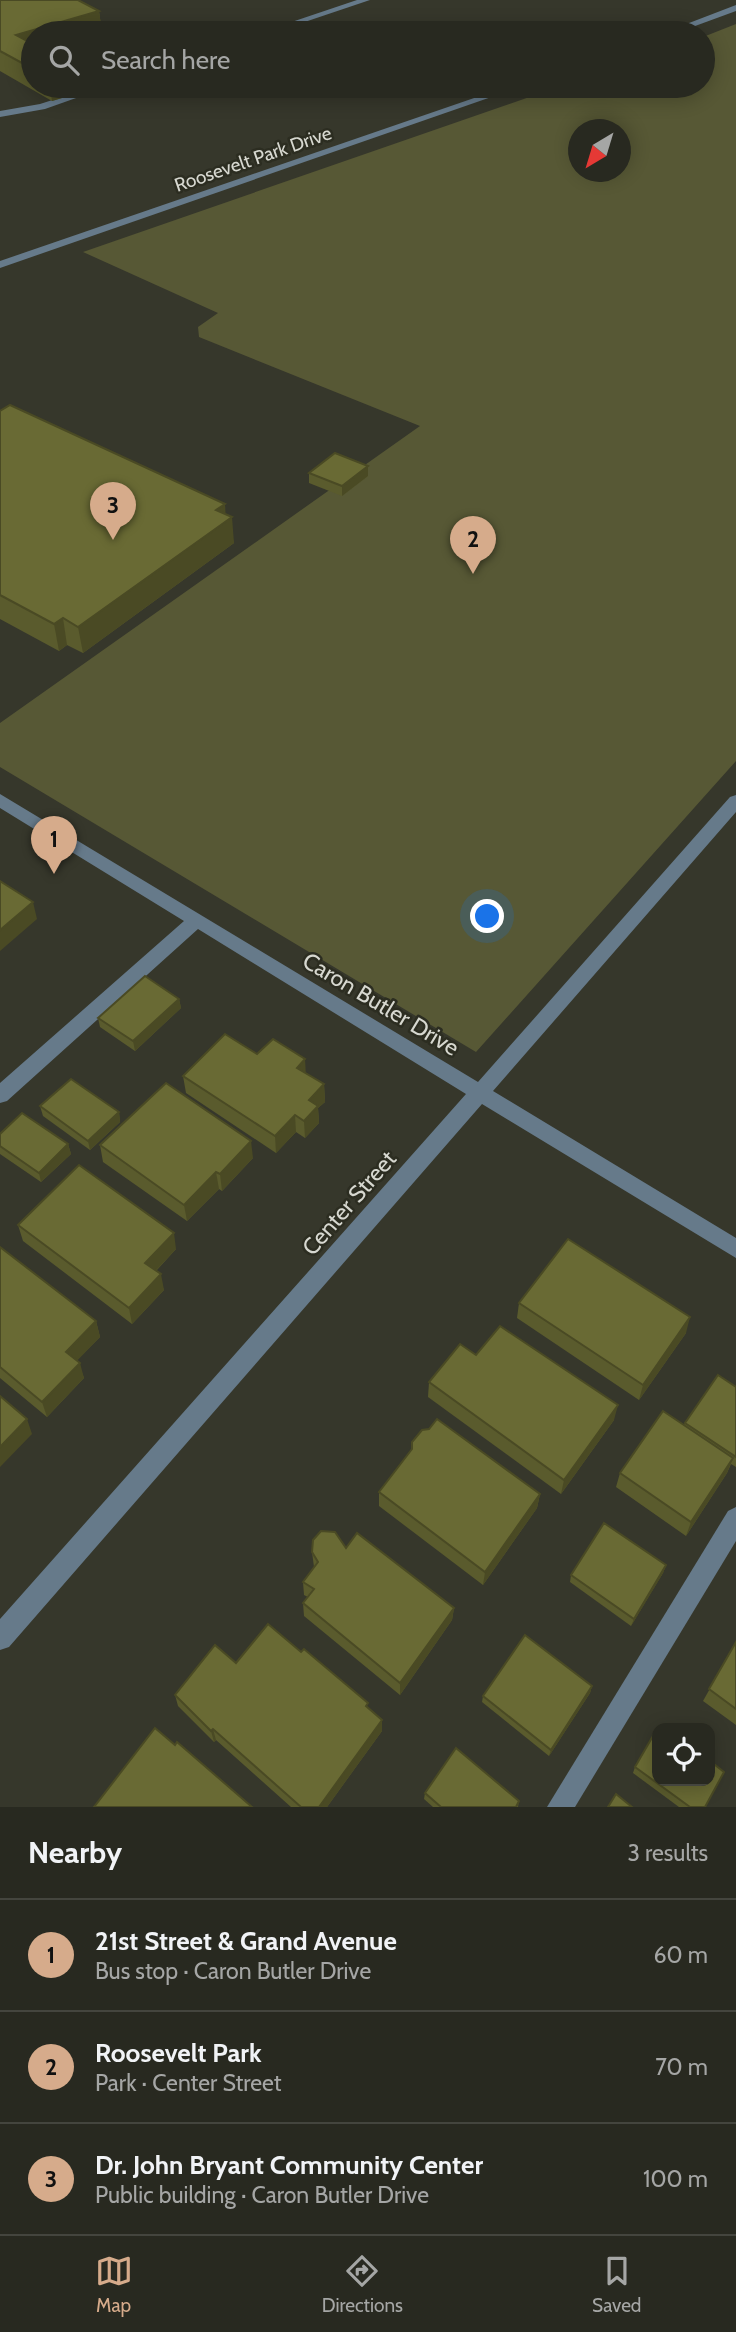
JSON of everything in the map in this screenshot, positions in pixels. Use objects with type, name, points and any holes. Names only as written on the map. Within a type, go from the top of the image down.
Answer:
[{"type":"street","points":[[301,21],[366,0]]},
{"type":"street","points":[[701,21],[736,8]]},
{"type":"street","points":[[0,114],[42,107],[69,98]]},
{"type":"street","name":"Roosevelt Park Drive","points":[[0,265],[483,98]]},
{"type":"street","name":"Caron Butler Drive","points":[[0,800],[736,1249]]},
{"type":"street","name":"Center Street","points":[[0,1638],[736,800]]},
{"type":"street","points":[[0,1095],[197,920]]},
{"type":"street","points":[[561,1807],[736,1519]]},
{"type":"green space","points":[[736,24],[736,761],[476,1052],[0,767],[0,723],[420,426],[199,337],[198,327],[218,313],[83,252],[526,98],[715,98],[715,32]]},
{"type":"building","points":[[0,0],[78,0],[99,11],[64,21],[21,21],[21,34],[16,35],[21,38],[21,62],[0,51]]},
{"type":"building","points":[[10,405],[225,504],[216,510],[232,517],[78,627],[63,618],[54,624],[0,595],[0,411]]},
{"type":"building","points":[[335,453],[368,466],[342,486],[309,473]]},
{"type":"building","points":[[0,881],[33,902],[0,930]]},
{"type":"building","points":[[145,976],[179,999],[133,1041],[98,1018]]},
{"type":"building","points":[[225,1034],[257,1054],[273,1039],[305,1059],[297,1068],[324,1084],[309,1100],[318,1106],[304,1121],[295,1115],[275,1136],[183,1076]]},
{"type":"building","points":[[71,1079],[119,1112],[88,1141],[40,1106]]},
{"type":"building","points":[[166,1083],[251,1141],[220,1174],[216,1172],[184,1205],[100,1145]]},
{"type":"building","points":[[22,1113],[68,1144],[39,1173],[0,1146],[0,1134]]},
{"type":"building","points":[[79,1165],[174,1233],[145,1263],[161,1274],[129,1308],[18,1225]]},
{"type":"building","points":[[568,1239],[690,1317],[643,1385],[519,1303]]},
{"type":"building","points":[[0,1247],[96,1321],[66,1352],[80,1363],[42,1402],[0,1367]]},
{"type":"building","points":[[500,1326],[618,1405],[564,1480],[429,1382],[460,1344],[476,1355]]},
{"type":"building","points":[[718,1375],[736,1387],[736,1457],[685,1423]]},
{"type":"building","points":[[0,1396],[27,1419],[0,1447]]},
{"type":"building","points":[[663,1411],[733,1458],[691,1522],[620,1473]]},
{"type":"building","points":[[437,1419],[540,1494],[485,1572],[379,1492],[412,1449],[412,1442]]},
{"type":"building","points":[[604,1523],[666,1565],[634,1619],[571,1575]]},
{"type":"building","points":[[321,1531],[335,1532],[346,1548],[357,1533],[454,1608],[400,1683],[303,1603],[314,1589],[303,1582],[318,1562],[312,1552],[313,1540]]},
{"type":"building","points":[[268,1624],[301,1652],[304,1649],[368,1703],[366,1706],[382,1720],[319,1807],[301,1807],[213,1729],[211,1731],[175,1695],[215,1645],[236,1663]]},
{"type":"building","points":[[525,1635],[592,1686],[551,1750],[483,1696]]},
{"type":"building","points":[[736,1642],[736,1709],[709,1689]]},
{"type":"building","points":[[155,1728],[175,1745],[177,1742],[252,1807],[94,1807]]},
{"type":"building","points":[[652,1738],[652,1779],[635,1767]]},
{"type":"building","points":[[456,1748],[519,1801],[516,1807],[441,1807],[425,1793]]},
{"type":"building","points":[[715,1765],[724,1772],[705,1807],[690,1807],[661,1786],[715,1786]]},
{"type":"building","points":[[616,1794],[632,1807],[608,1807]]},
{"type":"place","name":"Dr. John Bryant Community Center","points":[[113,540]]},
{"type":"place","name":"Roosevelt Park","points":[[473,574]]},
{"type":"place","name":"21st Street & Grand Avenue","points":[[54,874]]}]
